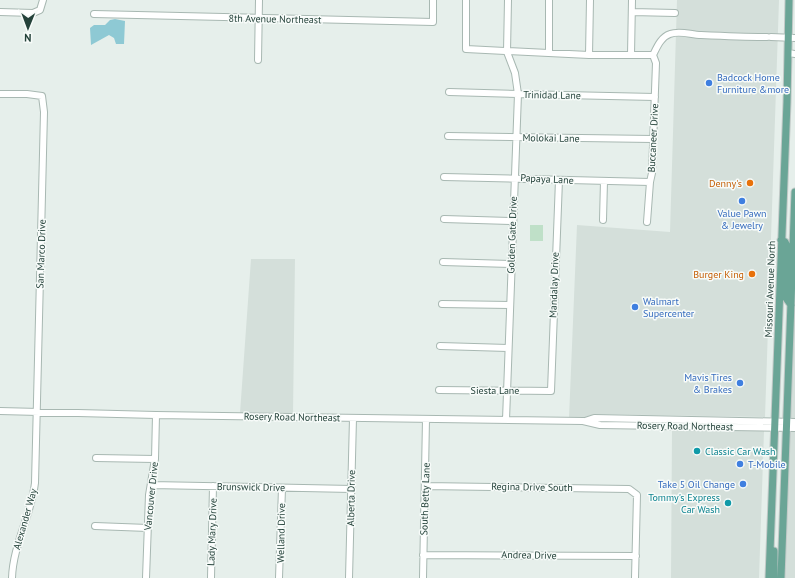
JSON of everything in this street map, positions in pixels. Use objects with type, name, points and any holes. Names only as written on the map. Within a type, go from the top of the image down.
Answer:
[{"type":"main road","name":"Missouri Avenue North","points":[[769,578],[781,240],[792,54],[789,0]]},
{"type":"main road","points":[[780,578],[795,192]]},
{"type":"main road","points":[[782,219],[787,227],[794,232]]},
{"type":"main road","points":[[781,240],[785,242],[787,246],[786,298],[791,305]]},
{"type":"main road","points":[[771,529],[774,544],[774,578]]},
{"type":"street","points":[[0,12],[33,13],[40,10],[43,0]]},
{"type":"street","points":[[258,60],[259,0]]},
{"type":"street","name":"8th Avenue Northeast","points":[[94,14],[433,22],[433,0]]},
{"type":"street","points":[[466,0],[466,49],[589,55],[653,55],[659,43],[664,37],[671,33],[680,32],[699,35],[792,38]]},
{"type":"street","points":[[507,52],[508,0]]},
{"type":"street","points":[[549,0],[549,53]]},
{"type":"street","points":[[589,55],[590,0]]},
{"type":"street","points":[[631,55],[632,0]]},
{"type":"street","points":[[632,12],[675,13]]},
{"type":"street","name":"Golden Gate Drive","points":[[506,420],[512,221],[518,94],[515,73],[507,52]]},
{"type":"street","name":"Buccaneer Drive","points":[[647,222],[652,173],[655,97],[656,63],[653,55]]},
{"type":"street","name":"Trinidad Lane","points":[[449,92],[655,97]]},
{"type":"street","name":"San Marco Drive","points":[[0,94],[27,94],[42,96],[44,112],[37,412]]},
{"type":"street","name":"Molokai Lane","points":[[448,136],[653,139]]},
{"type":"street","name":"Papaya Lane","points":[[444,177],[515,177],[559,180],[650,182]]},
{"type":"street","name":"Mandalay Drive","points":[[551,390],[559,180]]},
{"type":"street","points":[[603,220],[604,181]]},
{"type":"street","points":[[444,219],[512,221]]},
{"type":"street","points":[[443,262],[511,264]]},
{"type":"street","points":[[442,304],[510,305]]},
{"type":"street","points":[[440,346],[508,348]]},
{"type":"street","name":"Siesta Lane","points":[[439,390],[551,390]]},
{"type":"street","name":"Rosery Road Northeast","points":[[0,411],[156,415],[583,421],[600,425],[786,425]]},
{"type":"street","name":"Alexander Way","points":[[12,578],[16,549],[33,497],[35,483],[37,412]]},
{"type":"street","name":"Vancouver Drive","points":[[146,578],[151,485],[155,459],[156,415]]},
{"type":"street","name":"Alberta Drive","points":[[349,578],[353,418]]},
{"type":"street","name":"South Betty Lane","points":[[423,578],[426,419]]},
{"type":"street","points":[[786,425],[795,422]]},
{"type":"street","points":[[786,425],[795,428]]},
{"type":"street","points":[[96,458],[155,459]]},
{"type":"street","name":"Brunswick Drive","points":[[151,485],[352,488]]},
{"type":"street","name":"Lady Mary Drive","points":[[211,578],[213,486]]},
{"type":"street","name":"Regina Drive South","points":[[425,486],[629,489],[637,494],[636,556]]},
{"type":"street","name":"Welland Drive","points":[[279,578],[282,488]]},
{"type":"street","points":[[95,526],[148,528]]},
{"type":"street","name":"Andrea Drive","points":[[423,555],[636,556]]},
{"type":"street","points":[[635,578],[636,556]]},
{"type":"shaded area","points":[[677,0],[779,0],[765,417],[594,414],[583,418],[569,418],[577,225],[670,232]]},
{"type":"shaded area","points":[[251,259],[295,259],[293,414],[240,413]]},
{"type":"shaded area","points":[[795,273],[795,419],[790,419]]},
{"type":"shaded area","points":[[623,428],[764,431],[759,578],[671,578],[672,431]]},
{"type":"shaded area","points":[[789,431],[795,431],[795,578],[783,578]]},
{"type":"green space","points":[[530,225],[543,225],[543,241],[530,241]]},
{"type":"water","points":[[115,19],[125,21],[124,44],[116,44],[114,38],[109,35],[91,45],[90,28],[94,25],[105,25],[110,20]]},
{"type":"place","name":"Badcock Home Furniture &more","points":[[709,83]]},
{"type":"place","name":"Denny's","points":[[750,183]]},
{"type":"place","name":"Value Pawn & Jewelry","points":[[742,201]]},
{"type":"place","name":"Burger King","points":[[752,274]]},
{"type":"place","name":"Walmart Supercenter","points":[[635,307]]},
{"type":"place","name":"Mavis Tires & Brakes","points":[[740,383]]},
{"type":"place","name":"Classic Car Wash","points":[[697,451]]},
{"type":"place","name":"T-Mobile","points":[[740,464]]},
{"type":"place","name":"Take 5 Oil Change","points":[[743,484]]},
{"type":"place","name":"Tommy's Express Car Wash","points":[[728,503]]}]
